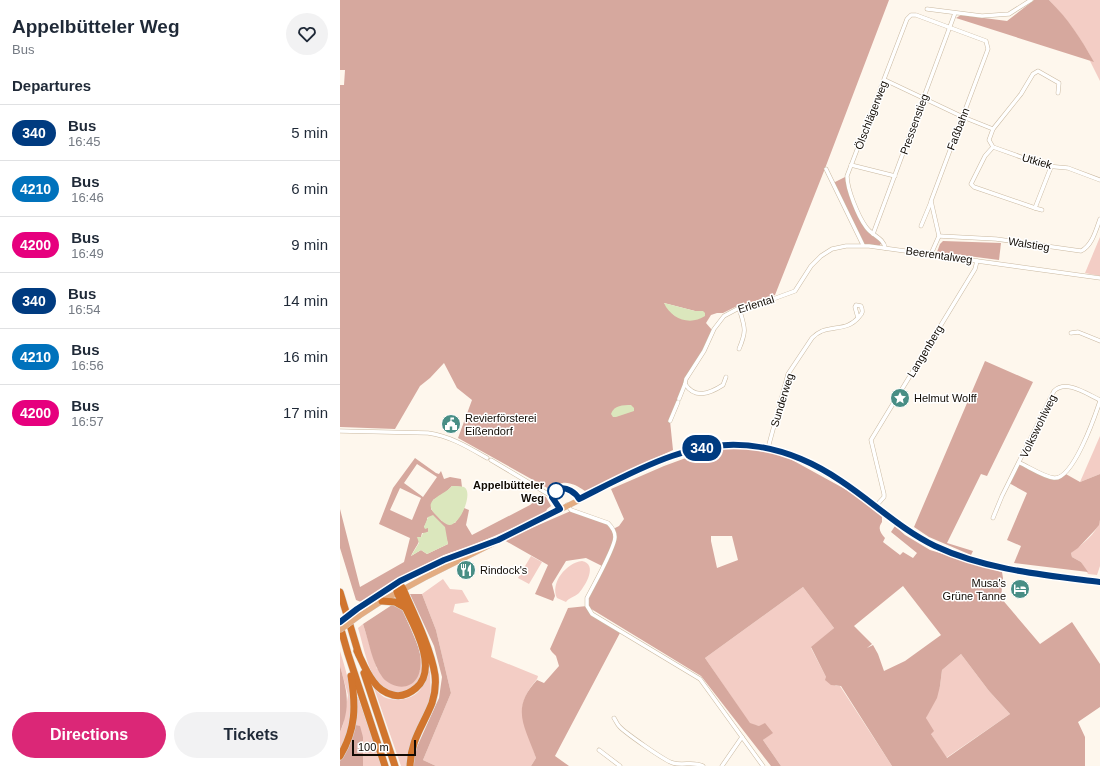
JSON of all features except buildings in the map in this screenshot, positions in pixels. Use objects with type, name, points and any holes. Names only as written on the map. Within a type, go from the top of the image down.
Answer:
[{"type":"highway","points":[[396,583],[396,588],[400,590],[429,653],[436,685],[432,703],[417,733],[411,753],[410,766]]},
{"type":"highway","points":[[357,651],[368,673],[381,690],[392,695],[399,696],[406,694],[415,689],[423,678],[425,664],[422,647],[406,609],[400,590]]},
{"type":"highway","points":[[340,592],[357,651],[395,766]]},
{"type":"highway","points":[[382,601],[395,602],[406,609]]},
{"type":"highway","points":[[340,626],[385,766]]},
{"type":"highway","points":[[340,756],[350,733],[354,710],[354,698],[348,654]]},
{"type":"main road","points":[[340,630],[400,590],[651,464],[672,455],[697,449],[745,444],[789,453],[810,462],[842,481],[875,507],[916,535],[951,553],[1028,573],[1100,582]]},
{"type":"main road","points":[[340,622],[396,583],[444,560],[498,540]]},
{"type":"street","points":[[928,9],[982,16],[1009,14],[1031,0]]},
{"type":"street","name":"Pressenstieg","points":[[873,234],[955,13]]},
{"type":"street","name":"Ölschlägerweg","points":[[885,248],[883,241],[873,234],[861,219],[848,184],[847,176],[907,19],[911,15],[916,15],[950,26]]},
{"type":"street","name":"Faßbahn","points":[[921,226],[988,49],[986,41],[950,26]]},
{"type":"street","points":[[1042,210],[974,187],[971,184],[985,156],[993,147],[989,140],[993,129],[1021,94],[1033,74],[1038,71],[1059,83],[1058,93]]},
{"type":"street","points":[[884,80],[963,117],[993,129]]},
{"type":"street","name":"Utkiek","points":[[993,147],[1051,167],[1068,168],[1100,180]]},
{"type":"street","points":[[851,165],[895,176]]},
{"type":"street","points":[[1035,208],[1051,167]]},
{"type":"street","points":[[826,169],[863,245]]},
{"type":"street","points":[[931,201],[939,236],[931,254]]},
{"type":"street","name":"Walstieg","points":[[939,236],[1002,239],[1081,251],[1086,249],[1089,245],[1100,219]]},
{"type":"street","name":"Beerentalweg","points":[[863,245],[1100,278]]},
{"type":"street","name":"Erlental","points":[[670,422],[686,379],[704,351],[720,320],[724,316],[739,308],[765,302],[795,291],[811,266],[821,256],[832,249],[863,245]]},
{"type":"street","name":"Langenberg","points":[[875,507],[884,498],[884,494],[870,440],[975,268],[977,261]]},
{"type":"street","points":[[739,308],[745,328],[745,335],[739,349]]},
{"type":"street","name":"Sunderweg","points":[[768,448],[788,374],[812,338],[816,334],[823,331],[852,325],[858,318]]},
{"type":"street","points":[[1072,333],[1078,332],[1100,341]]},
{"type":"street","points":[[685,384],[694,393],[700,394],[723,386],[726,377]]},
{"type":"street","name":"Volkswohlweg","points":[[993,518],[1051,396],[1056,389],[1069,386],[1100,400],[1083,446],[1074,461],[1062,474],[1056,478],[1044,475],[1020,463]]},
{"type":"street","points":[[340,430],[428,433],[441,435],[454,440],[487,458]]},
{"type":"street","points":[[491,460],[548,494],[560,509]]},
{"type":"street","points":[[567,505],[573,511],[608,523],[614,532],[613,545],[587,598],[587,606],[592,614],[700,679],[763,766]]},
{"type":"street","points":[[614,718],[619,727],[662,758],[672,763],[697,763],[703,766]]},
{"type":"street","points":[[722,766],[742,737]]},
{"type":"street","points":[[599,750],[620,766]]},
{"type":"shaded area","points":[[340,0],[889,0],[775,295],[735,307],[723,313],[711,315],[706,323],[712,330],[670,421],[673,450],[585,491],[568,483],[559,484],[551,490],[458,438],[472,400],[457,388],[444,363],[420,386],[395,429],[340,427],[340,85],[344,85],[345,70],[340,70]],"holes":[[[664,303],[695,311],[703,311],[674,315]]]},
{"type":"shaded area","points":[[1034,0],[1049,0],[1074,29],[1094,62],[956,18],[961,15],[1007,21]]},
{"type":"shaded area","points":[[1049,0],[1100,0],[1100,81],[1090,61],[1093,61],[1083,44],[1068,22]]},
{"type":"shaded area","points":[[847,176],[851,193],[865,227],[883,241],[880,245],[863,245],[833,183]]},
{"type":"shaded area","points":[[1100,237],[1100,276],[1085,273]]},
{"type":"shaded area","points":[[943,241],[1001,243],[999,260],[937,252]]},
{"type":"shaded area","points":[[664,303],[695,311],[703,311],[705,316],[693,320],[682,319],[671,313]]},
{"type":"shaded area","points":[[985,361],[1033,382],[987,476],[981,474],[947,543],[973,551],[971,555],[929,537],[914,527]]},
{"type":"shaded area","points":[[622,405],[631,405],[634,408],[634,411],[616,417],[613,417],[611,414],[617,407]]},
{"type":"shaded area","points":[[1100,436],[1100,474],[1080,482]]},
{"type":"shaded area","points":[[733,446],[783,455],[854,494],[882,516],[880,529],[885,538],[883,542],[900,555],[903,552],[913,558],[917,553],[891,532],[895,526],[905,535],[930,550],[1002,572],[1003,578],[1001,598],[1040,644],[1072,622],[1100,664],[1100,707],[1078,722],[1085,737],[1085,766],[892,766],[841,686],[831,685],[825,680],[826,677],[811,647],[834,628],[803,587],[705,658],[750,723],[759,726],[765,723],[773,733],[763,740],[781,766],[771,766],[701,676],[588,607],[592,614],[621,631],[555,756],[569,766],[531,766],[536,758],[522,718],[524,700],[529,690],[537,680],[544,683],[559,666],[556,656],[550,649],[568,608],[587,606],[587,598],[602,566],[586,558],[566,561],[552,584],[555,596],[553,601],[535,594],[548,565],[504,540],[573,510],[603,521],[613,529],[619,526],[624,519],[611,489],[694,455]],"holes":[[[711,536],[732,536],[738,560],[717,568]],[[903,586],[941,635],[905,661],[884,671],[873,645],[867,648],[872,644],[854,626]],[[961,654],[989,691],[1010,714],[947,758],[931,734],[934,731],[926,718],[937,698],[942,670]]]},
{"type":"shaded area","points":[[415,458],[436,473],[439,474],[441,471],[444,479],[450,477],[461,479],[462,487],[452,486],[446,492],[433,500],[431,509],[442,521],[455,523],[464,508],[469,510],[466,525],[472,535],[530,505],[541,494],[546,497],[551,506],[546,512],[519,525],[466,548],[433,560],[361,602],[356,600],[340,548],[340,509],[360,587],[404,562],[410,538],[379,524],[393,488]],"holes":[[[417,464],[437,477],[423,497],[404,483]],[[400,488],[421,498],[412,520],[390,510]],[[431,517],[446,537],[448,544],[427,554],[421,550],[411,556],[422,533],[429,531],[428,528],[424,527],[427,518]]]},
{"type":"shaded area","points":[[1020,463],[1052,478],[1064,473],[1080,482],[1100,474],[1099,525],[1078,548],[1071,553],[1072,557],[1081,562],[1088,572],[1014,563],[1021,546],[1007,540],[1027,493],[1009,483]]},
{"type":"shaded area","points":[[452,486],[464,487],[467,490],[467,501],[461,515],[453,524],[449,525],[439,519],[432,511],[431,506],[435,499]]},
{"type":"shaded area","points":[[433,515],[445,527],[448,544],[427,554],[421,550],[411,556],[419,543],[417,537],[421,537],[423,533],[428,532],[428,528],[425,529],[424,527],[428,517]]},
{"type":"shaded area","points":[[1100,520],[1100,566],[1097,575],[1088,574],[1081,562],[1072,557],[1071,553],[1092,535]]},
{"type":"shaded area","points":[[531,556],[542,562],[529,584],[518,578]]},
{"type":"shaded area","points":[[582,561],[587,563],[590,570],[582,589],[566,602],[557,598],[555,592],[556,586],[561,575],[570,566]]},
{"type":"shaded area","points":[[443,579],[450,589],[462,590],[469,602],[455,604],[453,612],[496,628],[491,657],[538,676],[526,696],[522,710],[536,758],[531,766],[436,766],[423,760],[451,693],[436,630],[422,594]]},
{"type":"shaded area","points":[[803,587],[834,628],[811,648],[826,677],[836,686],[840,686],[892,766],[781,766],[763,740],[772,733],[759,726],[750,724],[705,658]]},
{"type":"shaded area","points":[[410,594],[422,594],[436,630],[451,693],[423,760],[436,766],[413,766],[416,749],[439,698],[442,677],[434,646]]},
{"type":"shaded area","points":[[392,605],[402,609],[415,638],[421,660],[419,673],[414,682],[410,685],[400,687],[391,684],[383,678],[379,672],[373,659],[363,624]]},
{"type":"shaded area","points":[[363,624],[377,669],[420,671],[420,653],[423,663],[422,673],[418,681],[412,687],[405,691],[396,693],[388,691],[376,680],[369,666],[358,628]]},
{"type":"shaded area","points":[[340,651],[350,690],[351,710],[346,738],[340,751],[340,732],[343,725],[348,695],[340,666]]},
{"type":"shaded area","points":[[961,654],[989,691],[1010,714],[946,758],[931,734],[926,718],[940,686],[942,670]]},
{"type":"shaded area","points":[[340,666],[346,691],[347,706],[340,732]]},
{"type":"shaded area","points":[[430,669],[431,698],[413,737],[408,766],[401,766],[374,688],[384,697],[389,699],[405,699],[419,691],[425,683]]},
{"type":"shaded area","points":[[357,697],[382,766],[363,766],[363,737],[355,725]]},
{"type":"shaded area","points":[[355,725],[360,726],[363,737],[363,766],[340,766],[340,761]]},
{"type":"bus line","name":"340","points":[[340,622],[400,581],[444,560],[498,540],[560,509],[552,497],[555,492],[561,488],[575,493],[579,499],[672,455],[697,449],[732,444],[745,444],[768,448],[789,453],[810,462],[842,481],[912,533],[951,553],[1028,573],[1100,582]]},
{"type":"place","name":"Helmut Wolff","points":[[900,398]]},
{"type":"place","name":"Revierförsterei Eißendorf","points":[[451,424]]},
{"type":"place","name":"Appelbütteler Weg","points":[[556,491]]},
{"type":"place","name":"Rindock's","points":[[466,570]]},
{"type":"place","name":"Musa's Grüne Tanne","points":[[1020,589]]}]
